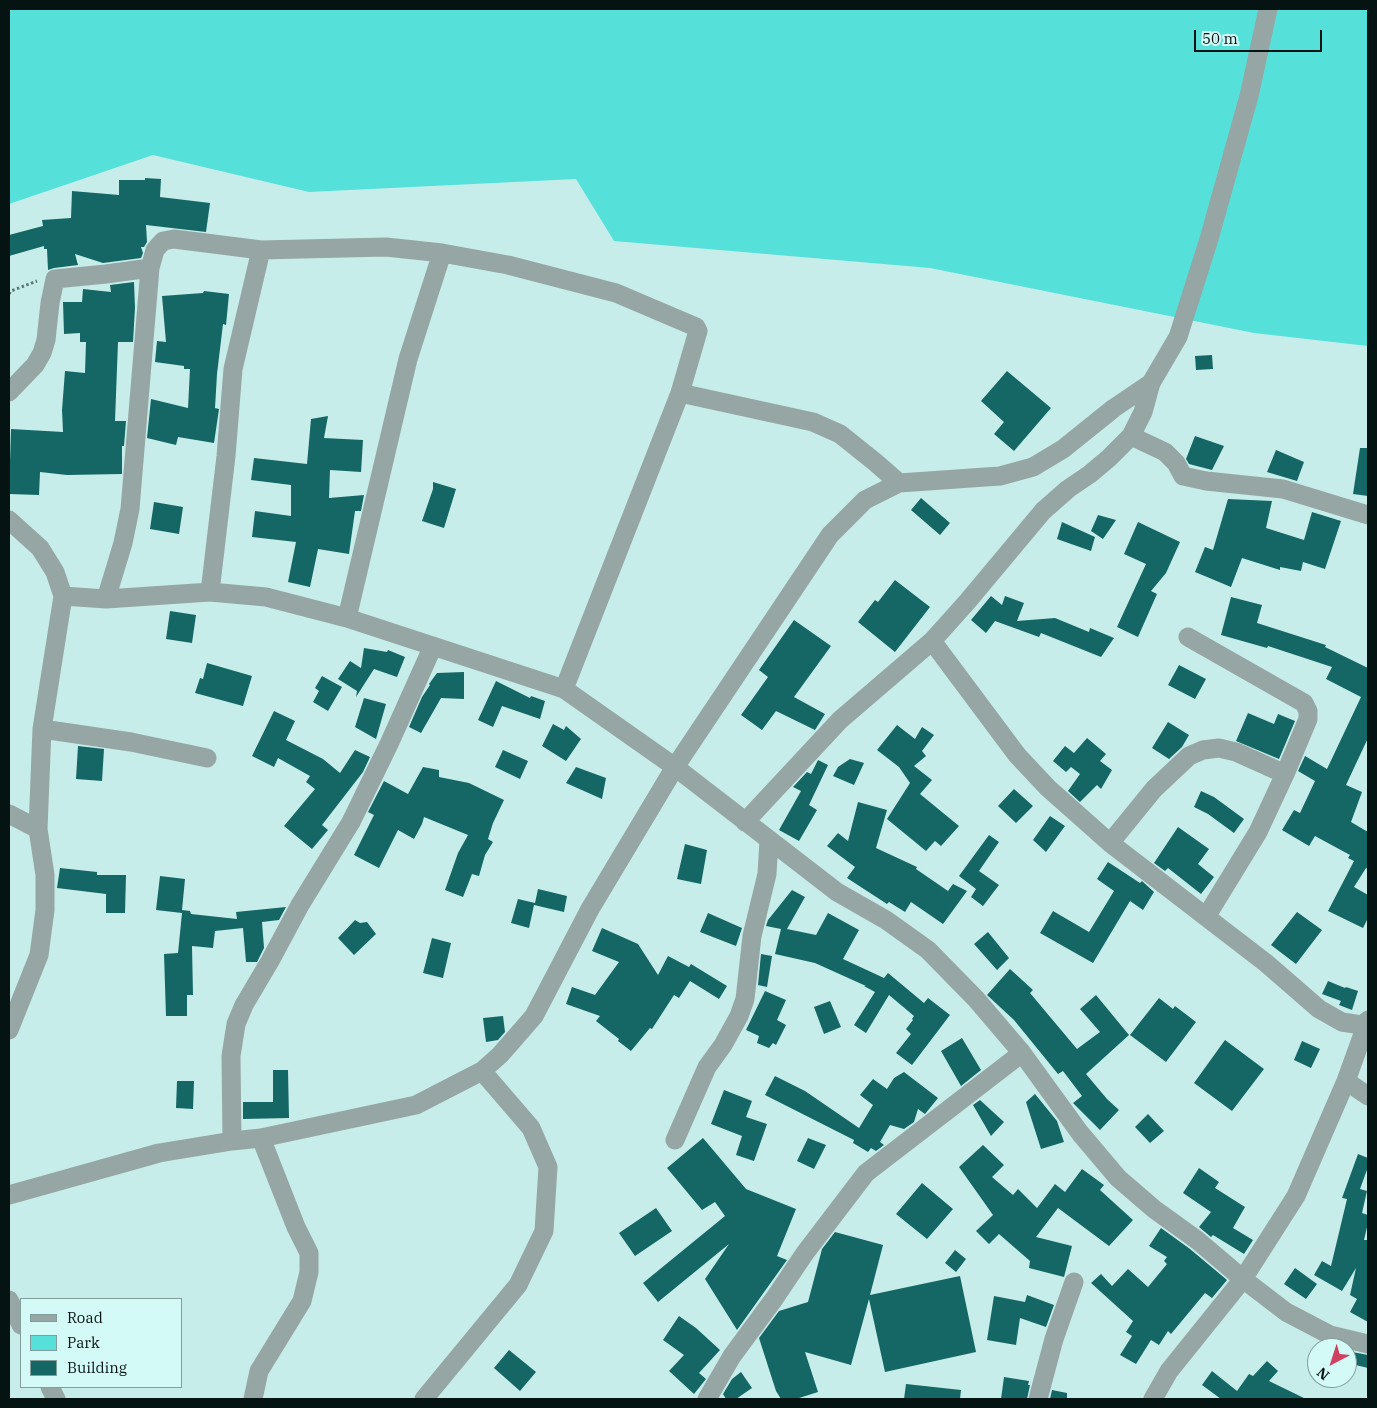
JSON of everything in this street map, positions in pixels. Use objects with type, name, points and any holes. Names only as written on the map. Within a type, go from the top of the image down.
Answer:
[{"type":"street","points":[[745,822],[840,720],[932,641],[1043,511],[1068,489],[1109,458],[1131,436],[1143,412],[1152,384],[1178,337],[1209,239],[1249,96],[1268,9]]},
{"type":"street","points":[[106,599],[123,543],[130,509],[150,268],[155,250],[163,242],[174,239],[261,250],[386,247],[442,253],[508,265],[616,293],[691,324],[698,331],[680,393],[564,689]]},
{"type":"street","points":[[210,592],[226,456],[233,369],[261,250]]},
{"type":"street","points":[[347,618],[408,359],[442,253]]},
{"type":"street","points":[[9,392],[35,365],[42,352],[46,340],[55,279],[150,268]]},
{"type":"street","points":[[9,1195],[159,1153],[261,1138],[416,1105],[482,1071],[500,1055],[534,1016],[590,909],[675,767],[830,535],[865,500],[899,483],[1000,476],[1033,467],[1063,449],[1114,408],[1152,384]]},
{"type":"street","points":[[680,393],[813,422],[840,434],[899,483]]},
{"type":"street","points":[[1131,436],[1165,452],[1176,462],[1183,476],[1206,481],[1283,489],[1368,515]]},
{"type":"street","points":[[9,520],[40,548],[55,572],[62,596],[42,729],[38,829],[44,875],[45,910],[39,954],[9,1030]]},
{"type":"street","points":[[62,596],[106,599],[210,592],[266,597],[347,618],[564,689],[675,767],[837,892],[886,920],[928,950],[976,999],[1022,1053],[1080,1133],[1118,1178],[1154,1209],[1197,1240],[1286,1312],[1330,1335],[1368,1344]]},
{"type":"street","points":[[1188,637],[1304,703],[1308,711],[1308,719],[1258,832],[1206,917]]},
{"type":"street","points":[[932,641],[1017,755],[1048,788],[1110,843],[1266,963],[1319,1009],[1342,1022],[1368,1024],[1346,1081],[1296,1196],[1243,1279],[1169,1371],[1153,1399]]},
{"type":"street","points":[[232,1141],[231,1056],[236,1024],[244,1004],[300,905],[351,822],[389,744],[433,646]]},
{"type":"street","points":[[42,729],[131,742],[207,758]]},
{"type":"street","points":[[1110,843],[1154,789],[1189,756],[1203,750],[1220,748],[1236,752],[1285,774]]},
{"type":"street","points":[[9,814],[38,829]]},
{"type":"street","points":[[676,1140],[707,1067],[723,1045],[745,999],[752,936],[766,874],[769,840]]},
{"type":"street","points":[[708,1399],[732,1356],[805,1253],[866,1173],[1022,1053]]},
{"type":"street","points":[[424,1399],[518,1285],[544,1231],[548,1167],[531,1128],[482,1071]]},
{"type":"street","points":[[1346,1081],[1368,1096]]},
{"type":"street","points":[[253,1399],[259,1371],[302,1301],[309,1272],[309,1253],[296,1226],[261,1138]]},
{"type":"street","points":[[1038,1399],[1054,1339],[1074,1282]]},
{"type":"street","points":[[9,1300],[20,1323]]},
{"type":"path","points":[[9,294],[34,281],[55,279]]},
{"type":"green space","points":[[9,9],[1368,9],[1368,346],[1254,333],[930,268],[614,241],[576,179],[309,192],[153,155],[9,204]]},
{"type":"building","points":[[145,178],[161,179],[160,197],[210,203],[206,232],[146,225],[147,242],[144,247],[141,247],[143,253],[141,258],[103,263],[75,254],[78,265],[48,270],[47,249],[44,249],[44,246],[9,256],[9,235],[43,226],[42,220],[71,218],[72,191],[119,195],[119,180],[145,180]]},
{"type":"building","points":[[134,282],[133,342],[118,342],[115,421],[126,421],[124,446],[122,446],[122,474],[67,475],[40,472],[39,495],[9,494],[11,429],[63,432],[62,410],[65,371],[85,373],[86,342],[80,342],[80,333],[64,334],[63,302],[82,302],[83,289],[111,292],[110,285]]},
{"type":"building","points":[[204,291],[229,294],[226,325],[223,324],[217,374],[215,408],[219,409],[214,443],[178,437],[176,445],[147,438],[151,399],[188,408],[190,369],[184,369],[184,366],[155,362],[157,341],[166,342],[162,296],[203,293]]},
{"type":"building","points":[[1212,355],[1213,369],[1196,370],[1195,356]]},
{"type":"building","points":[[1007,371],[1051,408],[1014,451],[994,434],[1004,422],[981,401]]},
{"type":"building","points":[[328,416],[324,438],[363,440],[361,472],[330,470],[329,498],[364,495],[361,511],[355,511],[349,554],[318,549],[310,587],[288,582],[296,542],[252,537],[255,511],[291,516],[291,485],[251,480],[254,458],[307,464],[311,419]]},
{"type":"building","points":[[1195,436],[1224,446],[1212,470],[1189,464],[1186,459]]},
{"type":"building","points":[[1360,448],[1368,448],[1368,496],[1353,494]]},
{"type":"building","points":[[1276,450],[1304,462],[1297,481],[1267,472]]},
{"type":"building","points":[[433,482],[456,489],[444,528],[422,521],[433,489]]},
{"type":"building","points":[[921,498],[950,523],[940,535],[911,510]]},
{"type":"building","points":[[1228,499],[1272,501],[1266,528],[1304,540],[1312,512],[1341,521],[1325,569],[1303,562],[1301,571],[1280,567],[1280,570],[1242,558],[1231,587],[1195,572],[1205,547],[1213,550]]},
{"type":"building","points":[[154,502],[183,507],[179,534],[150,529]]},
{"type":"building","points":[[1098,515],[1116,520],[1103,539],[1091,531]]},
{"type":"building","points":[[1062,522],[1095,537],[1091,551],[1057,539]]},
{"type":"building","points":[[1138,522],[1180,542],[1166,573],[1151,591],[1157,594],[1138,637],[1117,627],[1146,564],[1124,554]]},
{"type":"building","points":[[895,580],[930,607],[895,652],[858,622],[875,600],[878,602]]},
{"type":"building","points":[[991,596],[1002,605],[1005,596],[1024,603],[1017,621],[1055,618],[1089,632],[1090,628],[1114,638],[1101,657],[1041,633],[1039,637],[995,621],[986,633],[971,620]]},
{"type":"building","points":[[1231,597],[1262,605],[1257,623],[1326,645],[1325,647],[1368,668],[1368,738],[1346,785],[1362,792],[1351,822],[1368,832],[1368,869],[1366,868],[1354,887],[1368,895],[1368,918],[1363,928],[1328,911],[1354,861],[1348,858],[1350,855],[1315,836],[1309,846],[1282,830],[1294,810],[1300,813],[1315,781],[1298,771],[1305,756],[1327,769],[1361,697],[1326,679],[1332,667],[1268,646],[1267,648],[1221,635]]},
{"type":"building","points":[[170,611],[196,615],[192,643],[166,639]]},
{"type":"building","points":[[794,620],[831,646],[794,697],[825,714],[815,730],[776,711],[762,730],[741,715],[768,677],[759,670]]},
{"type":"building","points":[[364,648],[387,652],[388,650],[405,657],[397,677],[374,669],[356,697],[357,691],[338,679],[350,661],[361,668]]},
{"type":"building","points":[[207,663],[252,676],[243,706],[195,693],[200,678],[203,679]]},
{"type":"building","points":[[1179,665],[1206,679],[1195,699],[1168,685]]},
{"type":"building","points":[[464,672],[464,699],[441,698],[421,733],[409,727],[422,697],[437,673]]},
{"type":"building","points":[[322,676],[342,687],[328,711],[313,702],[319,691],[315,688]]},
{"type":"building","points":[[496,681],[530,698],[531,696],[545,701],[540,719],[502,706],[493,727],[478,720]]},
{"type":"building","points":[[364,698],[386,704],[376,739],[355,727]]},
{"type":"building","points":[[274,711],[295,721],[286,740],[323,759],[340,773],[355,750],[370,757],[363,772],[322,825],[328,830],[312,849],[284,826],[315,789],[306,782],[310,776],[278,758],[274,767],[252,756]]},
{"type":"building","points":[[1248,713],[1274,724],[1278,714],[1295,721],[1279,759],[1236,741]]},
{"type":"building","points":[[1168,722],[1189,735],[1182,747],[1169,759],[1152,748]]},
{"type":"building","points":[[553,724],[564,730],[566,726],[581,739],[566,761],[542,746]]},
{"type":"building","points":[[897,725],[915,739],[922,727],[934,735],[922,751],[926,756],[914,766],[932,780],[920,794],[959,826],[941,846],[935,841],[926,851],[887,819],[910,783],[899,767],[877,750]]},
{"type":"building","points":[[1087,738],[1106,754],[1100,761],[1112,770],[1101,789],[1097,785],[1080,802],[1068,791],[1080,774],[1071,767],[1066,772],[1053,761],[1065,746],[1074,753]]},
{"type":"building","points":[[78,746],[104,749],[102,781],[76,779]]},
{"type":"building","points":[[503,750],[528,761],[520,779],[495,767]]},
{"type":"building","points":[[850,759],[864,763],[854,785],[833,776],[838,767]]},
{"type":"building","points":[[818,760],[828,765],[809,805],[817,810],[799,841],[779,830],[801,791],[793,787],[807,772],[811,774]]},
{"type":"building","points":[[423,767],[439,770],[439,777],[469,783],[504,800],[493,823],[488,839],[493,842],[485,855],[479,876],[472,874],[463,897],[445,890],[458,853],[468,835],[424,817],[414,839],[398,830],[379,868],[354,855],[374,815],[368,812],[384,781],[408,794]]},
{"type":"building","points":[[576,767],[606,778],[602,799],[566,783]]},
{"type":"building","points":[[1014,789],[1033,806],[1016,823],[998,806]]},
{"type":"building","points":[[1201,791],[1214,797],[1244,819],[1234,833],[1208,814],[1194,807]]},
{"type":"building","points":[[858,802],[887,810],[876,848],[917,867],[916,869],[948,891],[953,884],[967,891],[943,924],[911,902],[905,912],[889,902],[887,904],[847,878],[855,867],[827,846],[838,833],[848,841]]},
{"type":"building","points":[[1050,816],[1065,826],[1046,852],[1033,840]]},
{"type":"building","points":[[1178,827],[1209,849],[1198,864],[1214,877],[1201,894],[1168,868],[1165,871],[1154,863]]},
{"type":"building","points":[[989,835],[999,842],[979,871],[999,885],[983,906],[971,897],[976,889],[959,876]]},
{"type":"building","points":[[685,844],[707,850],[701,884],[677,879]]},
{"type":"building","points":[[1108,862],[1140,883],[1142,881],[1154,892],[1143,910],[1130,901],[1093,963],[1040,933],[1053,911],[1089,932],[1114,891],[1097,879]]},
{"type":"building","points":[[60,868],[97,872],[97,875],[126,875],[125,913],[106,913],[106,894],[57,888]]},
{"type":"building","points":[[160,876],[185,879],[182,910],[190,911],[191,914],[237,919],[236,912],[286,907],[279,920],[262,922],[264,948],[257,962],[246,962],[243,928],[215,931],[213,948],[192,946],[193,995],[187,995],[187,1016],[166,1016],[164,954],[178,953],[182,913],[156,910]]},
{"type":"building","points":[[538,889],[567,896],[564,912],[534,905],[529,928],[511,923],[518,899],[535,903]]},
{"type":"building","points":[[792,890],[805,897],[787,929],[816,935],[828,913],[859,930],[843,959],[884,978],[888,973],[924,1003],[928,998],[950,1015],[912,1065],[896,1053],[911,1034],[906,1029],[914,1016],[889,995],[866,1033],[854,1025],[875,992],[815,963],[775,954],[781,929],[766,926],[768,920]]},
{"type":"building","points":[[1297,912],[1322,930],[1296,964],[1271,945]]},
{"type":"building","points":[[708,913],[742,928],[736,946],[700,932]]},
{"type":"building","points":[[355,920],[360,923],[367,922],[376,934],[354,955],[338,938]]},
{"type":"building","points":[[602,928],[638,944],[658,975],[668,956],[689,967],[691,964],[727,986],[719,999],[690,981],[679,998],[674,995],[652,1029],[650,1028],[631,1051],[596,1021],[600,1016],[566,1004],[572,987],[595,995],[619,962],[592,951]]},
{"type":"building","points":[[988,932],[1009,958],[997,970],[974,944]]},
{"type":"building","points":[[432,938],[451,943],[443,978],[423,973]]},
{"type":"building","points":[[761,954],[772,956],[767,987],[758,985]]},
{"type":"building","points":[[1010,969],[1033,990],[1030,993],[1077,1049],[1100,1032],[1080,1009],[1096,995],[1129,1035],[1086,1074],[1119,1110],[1100,1130],[1073,1103],[1082,1096],[1063,1071],[1058,1074],[1014,1020],[987,995]]},
{"type":"building","points":[[1328,981],[1358,991],[1352,1010],[1339,1005],[1341,1001],[1322,994]]},
{"type":"building","points":[[765,991],[786,1000],[777,1020],[786,1025],[776,1045],[773,1043],[769,1048],[757,1043],[759,1036],[746,1030]]},
{"type":"building","points":[[1159,998],[1173,1009],[1175,1006],[1196,1022],[1166,1062],[1130,1035]]},
{"type":"building","points":[[830,1001],[841,1027],[824,1034],[814,1007]]},
{"type":"building","points":[[503,1016],[505,1032],[498,1040],[486,1042],[483,1018]]},
{"type":"building","points":[[962,1038],[981,1070],[961,1086],[941,1051]]},
{"type":"building","points":[[1225,1040],[1264,1069],[1232,1111],[1194,1083]]},
{"type":"building","points":[[1302,1041],[1320,1049],[1311,1068],[1294,1060]]},
{"type":"building","points":[[273,1070],[288,1070],[289,1118],[243,1119],[243,1102],[273,1102]]},
{"type":"building","points":[[904,1072],[938,1098],[925,1114],[918,1109],[914,1122],[904,1129],[890,1125],[880,1142],[884,1145],[876,1151],[871,1148],[868,1152],[853,1143],[854,1140],[765,1095],[775,1076],[805,1091],[859,1128],[873,1105],[860,1095],[873,1079],[887,1089],[894,1078]]},
{"type":"building","points":[[177,1081],[194,1081],[193,1109],[176,1108]]},
{"type":"building","points":[[724,1090],[752,1101],[746,1117],[767,1124],[754,1161],[736,1155],[742,1136],[711,1124]]},
{"type":"building","points":[[1035,1094],[1057,1121],[1064,1142],[1041,1149],[1026,1102]]},
{"type":"building","points":[[980,1100],[1004,1122],[991,1136],[973,1105]]},
{"type":"building","points":[[1148,1114],[1164,1131],[1150,1143],[1135,1127]]},
{"type":"building","points":[[703,1138],[746,1189],[796,1209],[777,1256],[787,1260],[737,1330],[705,1279],[729,1244],[658,1302],[643,1283],[725,1216],[715,1202],[702,1210],[667,1168]]},
{"type":"building","points":[[808,1138],[826,1145],[814,1169],[797,1161]]},
{"type":"building","points":[[983,1145],[1004,1165],[992,1177],[1013,1195],[1018,1189],[1037,1208],[1055,1184],[1065,1192],[1082,1169],[1104,1185],[1100,1190],[1133,1220],[1109,1246],[1058,1208],[1036,1237],[1072,1246],[1064,1277],[1029,1268],[1030,1261],[999,1234],[989,1244],[976,1231],[993,1215],[959,1167]]},
{"type":"building","points":[[1358,1154],[1368,1158],[1368,1167],[1360,1189],[1367,1191],[1362,1213],[1368,1215],[1364,1240],[1368,1240],[1368,1322],[1350,1312],[1357,1299],[1350,1295],[1356,1268],[1342,1291],[1314,1275],[1322,1261],[1331,1266],[1347,1199],[1342,1198]]},
{"type":"building","points":[[1199,1168],[1219,1182],[1215,1188],[1245,1207],[1233,1228],[1253,1240],[1244,1254],[1213,1235],[1211,1237],[1199,1227],[1211,1212],[1183,1193]]},
{"type":"building","points":[[922,1183],[953,1209],[927,1239],[896,1214]]},
{"type":"building","points":[[656,1208],[672,1231],[635,1256],[619,1233]]},
{"type":"building","points":[[1161,1228],[1227,1280],[1212,1298],[1205,1293],[1171,1334],[1168,1331],[1159,1345],[1151,1340],[1136,1364],[1120,1355],[1132,1336],[1126,1332],[1133,1321],[1091,1283],[1101,1274],[1112,1286],[1128,1269],[1148,1287],[1167,1264],[1164,1261],[1167,1257],[1149,1246]]},
{"type":"building","points":[[835,1232],[883,1245],[870,1295],[960,1276],[976,1352],[885,1372],[869,1299],[851,1365],[805,1352],[818,1392],[796,1399],[781,1399],[776,1391],[759,1338],[779,1311],[808,1302],[822,1249]]},
{"type":"building","points":[[955,1250],[966,1259],[956,1272],[945,1263]]},
{"type":"building","points":[[1295,1268],[1317,1284],[1306,1299],[1284,1284]]},
{"type":"building","points":[[1027,1295],[1054,1305],[1046,1327],[1020,1318],[1016,1345],[987,1340],[994,1296],[1025,1302]]},
{"type":"building","points":[[679,1316],[696,1328],[720,1350],[699,1373],[706,1379],[694,1394],[669,1371],[684,1355],[663,1340]]},
{"type":"building","points":[[509,1350],[536,1372],[520,1391],[494,1368]]},
{"type":"building","points":[[1357,1353],[1368,1355],[1368,1368],[1357,1365]]},
{"type":"building","points":[[1267,1361],[1278,1371],[1269,1381],[1306,1399],[1221,1399],[1202,1385],[1212,1371],[1237,1391],[1249,1374],[1253,1376]]},
{"type":"building","points":[[741,1372],[752,1388],[736,1399],[726,1399],[723,1394],[732,1379]]},
{"type":"building","points":[[1004,1377],[1029,1381],[1027,1399],[1001,1399]]},
{"type":"building","points":[[906,1384],[961,1390],[960,1399],[904,1399]]},
{"type":"building","points":[[1052,1390],[1067,1393],[1067,1399],[1050,1399]]}]
